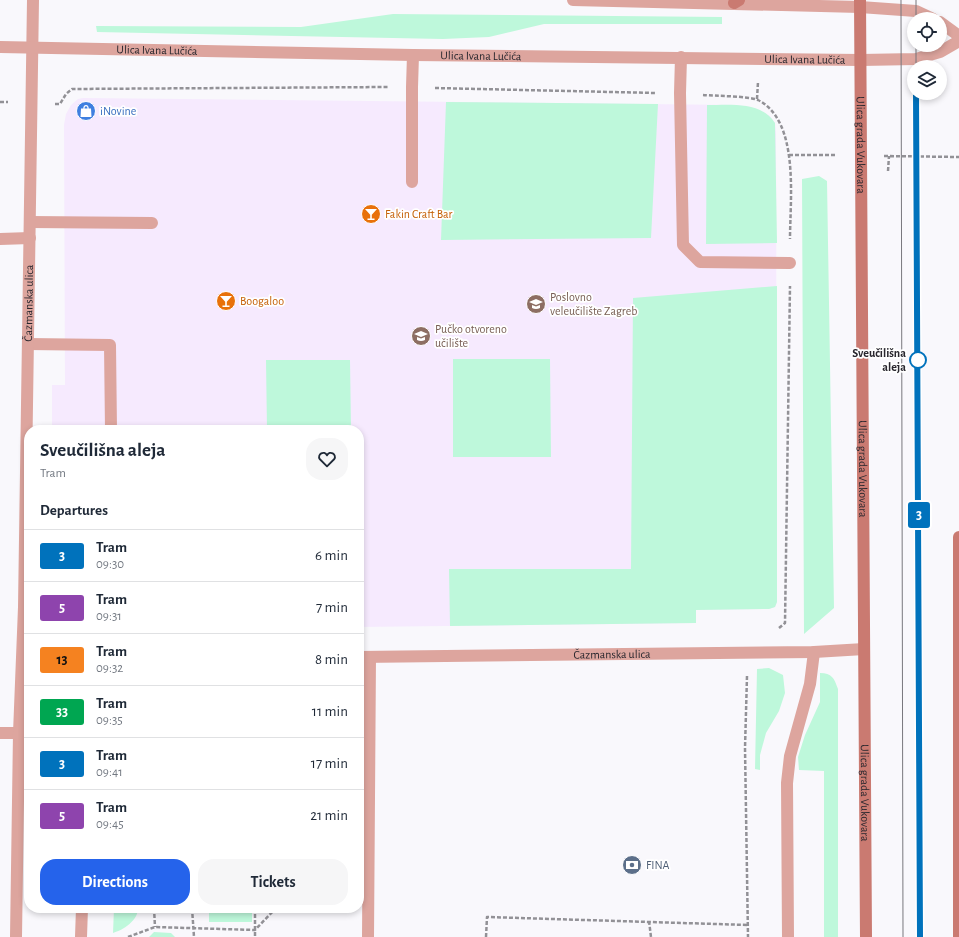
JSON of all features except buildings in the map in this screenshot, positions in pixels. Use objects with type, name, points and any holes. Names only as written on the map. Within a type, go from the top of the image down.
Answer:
[{"type":"main road","name":"Ulica grada Vukovara","points":[[860,4],[866,937]]},
{"type":"main road","points":[[959,537],[959,937]]},
{"type":"street","name":"Čazmanska ulica","points":[[28,425],[33,0]]},
{"type":"street","points":[[573,0],[860,4],[918,12]]},
{"type":"street","points":[[947,27],[959,36]]},
{"type":"street","name":"Ulica Ivana Lučića","points":[[0,47],[413,55],[861,60],[916,59],[940,52],[959,41]]},
{"type":"street","points":[[412,182],[413,55]]},
{"type":"street","points":[[681,57],[680,93],[683,245],[700,262],[790,263]]},
{"type":"street","points":[[30,222],[152,223]]},
{"type":"street","points":[[0,239],[30,238]]},
{"type":"street","points":[[28,344],[110,345],[111,425]]},
{"type":"street","name":"Čazmanska ulica","points":[[364,657],[814,652],[864,649]]},
{"type":"street","points":[[788,937],[787,783],[790,756],[810,684],[814,652]]},
{"type":"street","name":"Čazmanska ulica","points":[[16,937],[19,733],[24,654]]},
{"type":"street","points":[[364,657],[368,937]]},
{"type":"street","points":[[0,733],[19,733]]},
{"type":"street","points":[[81,937],[82,913]]},
{"type":"path","points":[[757,94],[757,99],[768,107],[782,125],[789,154],[790,263],[785,623],[775,631]]},
{"type":"path","points":[[0,102],[6,102]]},
{"type":"path","points":[[789,154],[824,155]]},
{"type":"path","points":[[882,156],[959,157]]},
{"type":"path","points":[[888,172],[889,156]]},
{"type":"path","points":[[748,670],[745,748],[748,937]]},
{"type":"path","points":[[154,913],[155,927]]},
{"type":"path","points":[[192,913],[194,937]]},
{"type":"path","points":[[255,913],[256,937]]},
{"type":"path","points":[[128,937],[155,927],[255,930],[271,913]]},
{"type":"path","points":[[486,937],[487,917],[748,925]]},
{"type":"path","points":[[649,921],[651,937]]},
{"type":"shaded area","name":"Pučko otvoreno učilište","points":[[78,99],[735,105],[751,107],[770,116],[775,123],[776,135],[777,602],[775,607],[769,609],[696,610],[696,623],[364,627],[364,425],[52,425],[52,385],[65,385],[64,125],[66,114],[71,105]]},
{"type":"green space","points":[[393,14],[722,17],[722,24],[544,24],[489,37],[443,39],[97,32],[96,26],[301,27]]},
{"type":"green space","points":[[446,102],[658,104],[651,238],[441,240]]},
{"type":"green space","points":[[707,105],[735,105],[753,108],[762,111],[775,123],[777,243],[706,244]]},
{"type":"green space","points":[[819,176],[827,181],[834,608],[804,634],[802,179]]},
{"type":"green space","points":[[777,286],[777,602],[775,607],[769,609],[696,610],[696,623],[450,626],[449,569],[631,569],[633,298]]},
{"type":"green space","points":[[453,359],[550,359],[551,457],[453,457]]},
{"type":"green space","points":[[266,360],[350,360],[351,425],[267,425]]},
{"type":"green space","points":[[769,668],[783,675],[785,693],[779,711],[766,733],[760,755],[760,770],[755,769],[757,669]]},
{"type":"green space","points":[[820,673],[830,675],[838,689],[838,937],[824,937],[824,771],[799,770],[798,757],[805,735],[820,702]]},
{"type":"green space","points":[[114,913],[137,913],[133,921],[121,930],[113,933]]},
{"type":"green space","points":[[209,913],[252,913],[252,922],[209,922]]},
{"type":"green space","points":[[154,932],[171,933],[175,937],[149,937]]},
{"type":"tram line","points":[[901,0],[903,937]]},
{"type":"tram line","points":[[916,0],[916,12]]},
{"type":"tram line","points":[[916,52],[916,60]]},
{"type":"tram line","name":"3","points":[[916,100],[918,156],[920,937]]},
{"type":"tram line","points":[[917,100],[920,937]]},
{"type":"place","name":"iNovine","points":[[86,111]]},
{"type":"place","name":"Fakin Craft Bar","points":[[371,214]]},
{"type":"place","name":"Boogaloo","points":[[226,301]]},
{"type":"place","name":"Poslovno veleučilište Zagreb","points":[[536,304]]},
{"type":"place","name":"Pučko otvoreno učilište","points":[[421,336]]},
{"type":"place","name":"Sveučilišna aleja","points":[[918,360]]},
{"type":"place","name":"FINA","points":[[632,865]]}]
